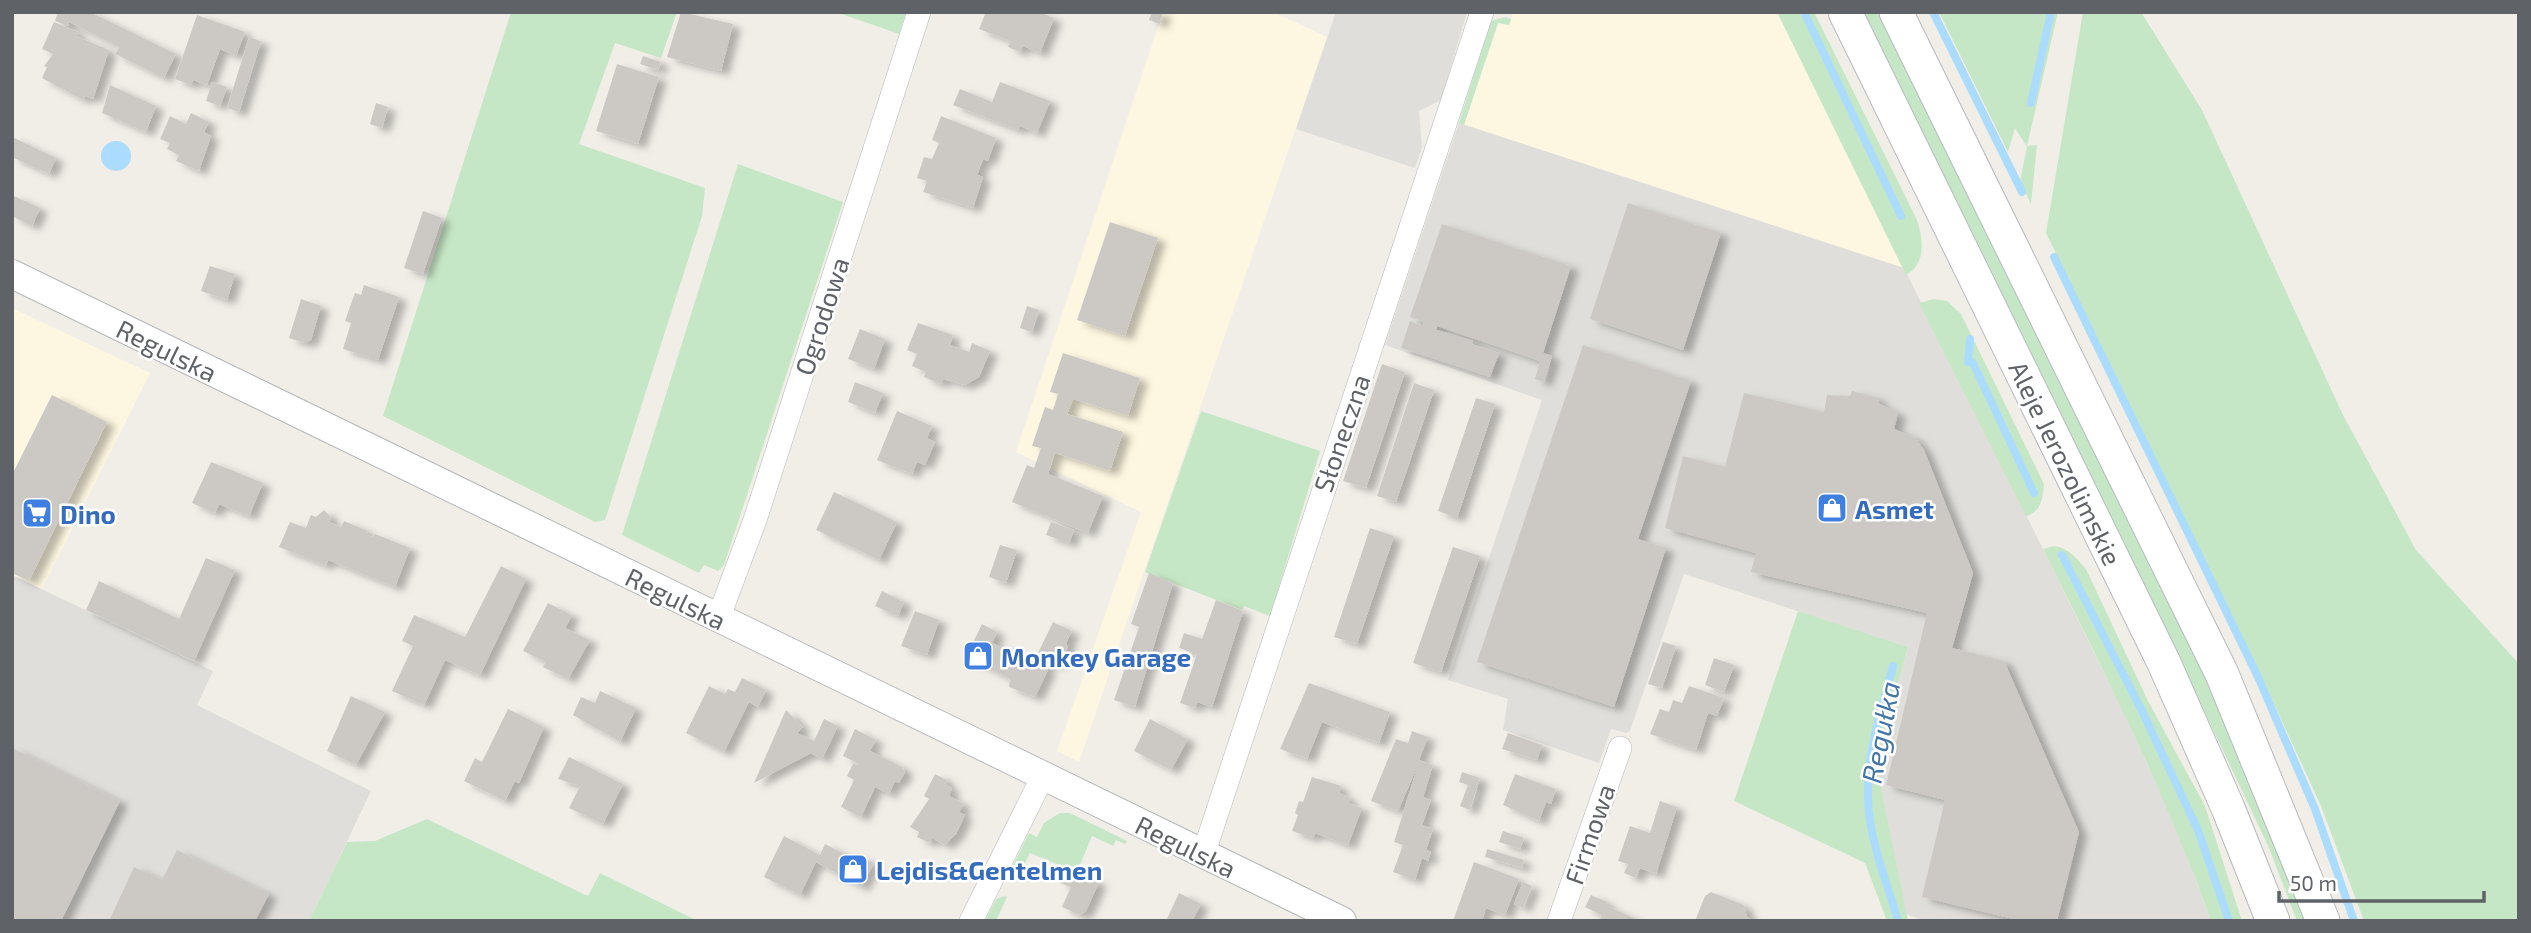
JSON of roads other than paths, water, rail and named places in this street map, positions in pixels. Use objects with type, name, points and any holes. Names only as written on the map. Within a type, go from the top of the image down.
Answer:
[{"type":"main road","name":"Aleje Jerozolimskie","points":[[1845,12],[2164,663],[2228,808],[2273,921]]},
{"type":"main road","name":"Aleje Jerozolimskie","points":[[1896,12],[2221,674],[2323,921]]},
{"type":"street","name":"Ogrodowa","points":[[718,619],[755,520],[919,12]]},
{"type":"street","name":"Słoneczna","points":[[1203,855],[1482,12]]},
{"type":"street","name":"Regulska","points":[[12,274],[1342,921]]},
{"type":"street","name":"Firmowa","points":[[1559,921],[1620,748]]},
{"type":"street","points":[[971,921],[1043,776]]},
{"type":"water","points":[[116,141],[127,145],[131,156],[127,167],[116,171],[105,167],[101,156],[105,145]]},
{"type":"waterway","points":[[1804,12],[1901,216]]},
{"type":"waterway","points":[[1933,12],[2022,192]]},
{"type":"waterway","name":"Regułka","points":[[2031,103],[2051,12]]},
{"type":"waterway","points":[[2054,257],[2258,677],[2315,809],[2354,921]]},
{"type":"waterway","name":"Regułka","points":[[1968,362],[1970,339]]},
{"type":"waterway","points":[[1968,360],[1973,363],[2034,493]]},
{"type":"waterway","points":[[2062,555],[2141,709],[2198,830],[2229,921]]},
{"type":"waterway","name":"Regułka","points":[[1893,666],[1872,748],[1868,799],[1875,845],[1898,921]]},
{"type":"place","name":"Asmet","points":[[1832,508]]},
{"type":"place","name":"Dino","points":[[37,513]]},
{"type":"place","name":"Monkey Garage","points":[[978,656]]},
{"type":"place","name":"Lejdis&Gentelmen","points":[[853,869]]}]
